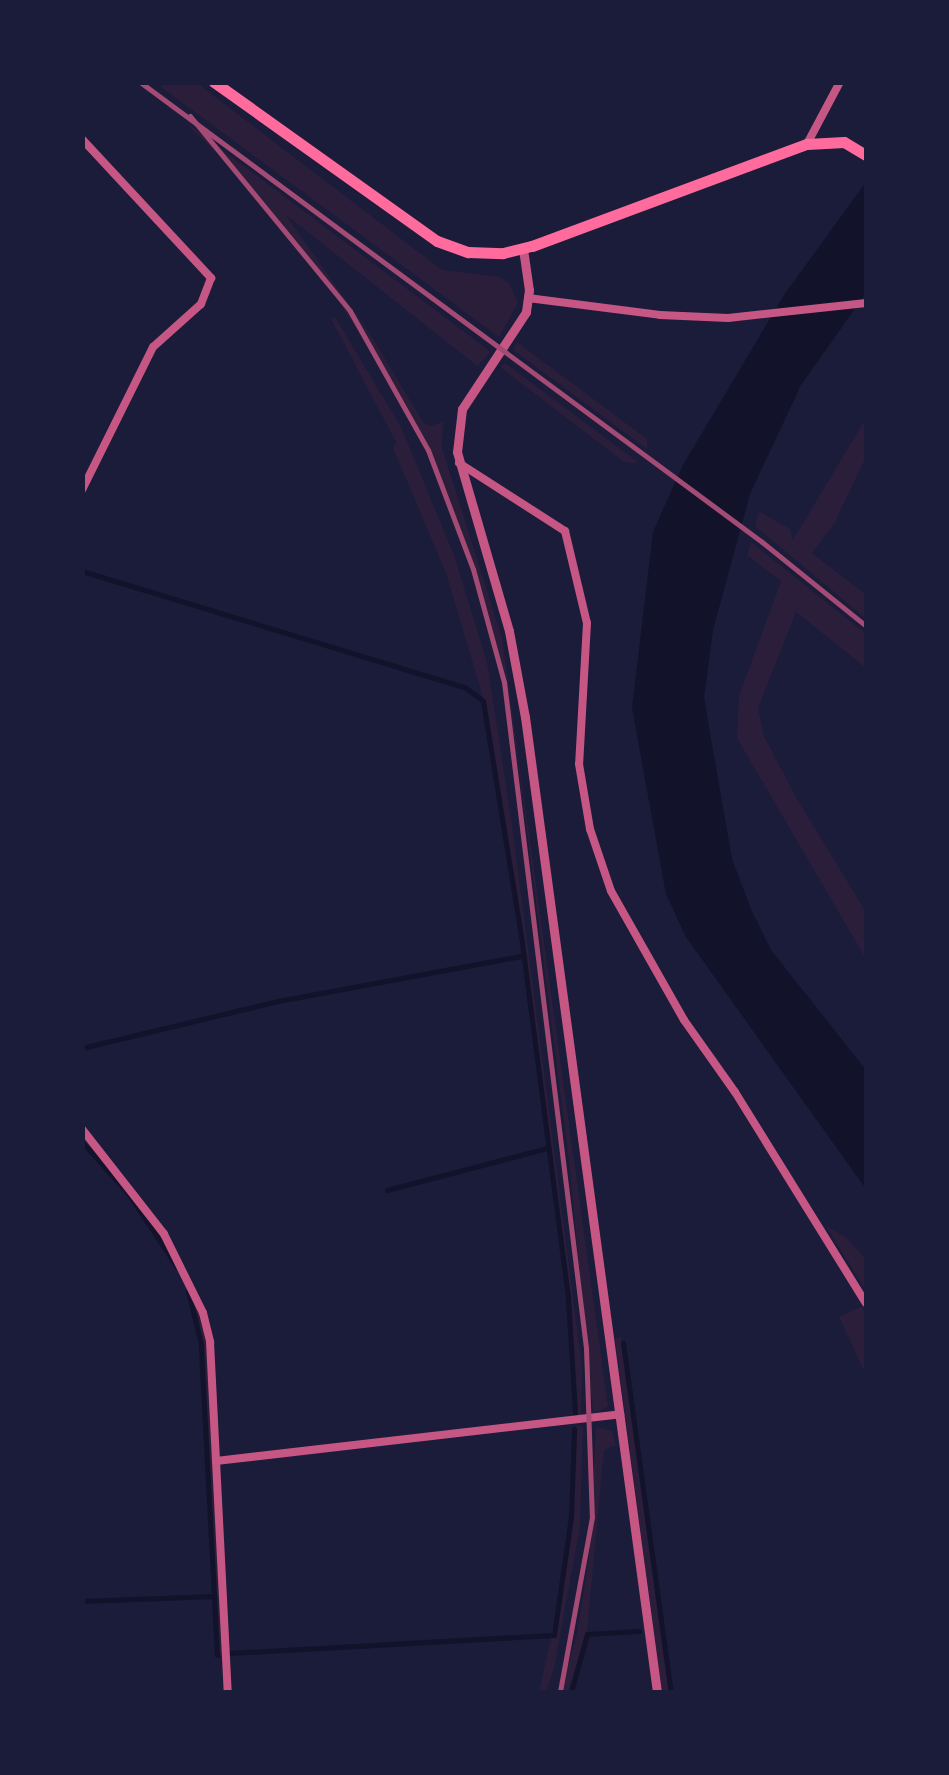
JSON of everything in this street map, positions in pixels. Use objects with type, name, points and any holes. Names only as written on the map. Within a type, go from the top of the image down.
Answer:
[{"type":"main road","points":[[214,82],[437,241],[480,253],[523,249],[807,144],[834,141],[866,155]]},
{"type":"street","points":[[807,144],[840,82]]},
{"type":"street","points":[[82,139],[211,278],[201,304],[154,347],[82,490]]},
{"type":"street","points":[[523,249],[528,298],[516,334],[462,409],[459,463],[508,630],[526,718],[657,1692]]},
{"type":"street","points":[[528,298],[660,316],[762,316],[866,303]]},
{"type":"street","points":[[459,463],[565,531],[587,624],[579,764],[590,829],[610,891],[684,1020],[734,1092],[866,1303]]},
{"type":"street","points":[[82,1129],[146,1207],[193,1286],[210,1342],[228,1692]]},
{"type":"street","points":[[216,1461],[620,1414]]},
{"type":"shaded area","points":[[165,82],[197,83],[442,270],[500,277],[509,283],[518,303],[499,337],[161,87]]},
{"type":"shaded area","points":[[184,121],[491,352],[477,366],[285,214],[372,337],[423,422],[429,426],[443,422],[442,448],[502,638],[608,1406],[593,1413],[570,1170],[517,753],[503,672],[481,593],[426,450],[365,342],[325,280],[261,197]]},
{"type":"shaded area","points":[[866,182],[866,293],[801,385],[750,494],[713,630],[704,698],[732,859],[751,909],[771,950],[866,1070],[866,1189],[686,937],[666,894],[632,708],[653,532],[683,465],[784,295]]},
{"type":"shaded area","points":[[335,317],[401,427],[454,555],[487,662],[512,824],[582,1368],[581,1415],[576,1415],[569,1298],[523,943],[484,701],[446,573],[393,448],[396,442],[331,319]]},
{"type":"shaded area","points":[[517,342],[647,439],[647,449],[513,350]]},
{"type":"shaded area","points":[[505,363],[639,463],[624,462],[500,367]]},
{"type":"shaded area","points":[[866,418],[866,457],[834,524],[812,553],[866,595],[866,619],[755,526],[759,511],[790,529],[793,540]]},
{"type":"shaded area","points":[[751,542],[866,634],[866,668],[796,612],[758,708],[764,736],[797,799],[866,912],[866,959],[737,738],[739,696],[781,581],[747,555]]},
{"type":"shaded area","points":[[82,1133],[159,1230],[194,1292],[207,1343],[222,1655],[218,1655],[199,1319],[168,1249],[129,1193],[83,1141]]},
{"type":"shaded area","points":[[826,1226],[847,1238],[866,1260],[866,1291]]},
{"type":"shaded area","points":[[862,1306],[866,1313],[866,1375],[839,1317]]},
{"type":"shaded area","points":[[621,1337],[669,1692],[662,1692],[615,1338]]},
{"type":"shaded area","points":[[576,1425],[583,1426],[580,1527],[554,1669],[546,1692],[539,1692],[568,1558]]},
{"type":"shaded area","points":[[596,1427],[612,1431],[616,1445],[604,1450],[587,1632],[568,1692],[560,1692],[577,1634],[589,1558]]},
{"type":"waterway","points":[[82,571],[466,688],[483,701],[522,943],[568,1298],[575,1414]]},
{"type":"waterway","points":[[82,1048],[278,1001],[521,956]]},
{"type":"waterway","points":[[82,1142],[128,1193],[177,1267]]},
{"type":"waterway","points":[[387,1190],[547,1148]]},
{"type":"waterway","points":[[82,1601],[214,1596],[201,1344],[188,1291]]},
{"type":"waterway","points":[[623,1343],[671,1692]]},
{"type":"waterway","points":[[230,1653],[554,1635],[571,1517],[574,1429]]},
{"type":"waterway","points":[[214,1596],[217,1655]]},
{"type":"waterway","points":[[571,1692],[587,1634],[639,1631]]},
{"type":"railway","points":[[140,82],[762,542],[866,626]]},
{"type":"railway","points":[[190,116],[350,311],[428,450],[473,569],[504,682],[586,1348],[592,1517],[560,1692]]}]
